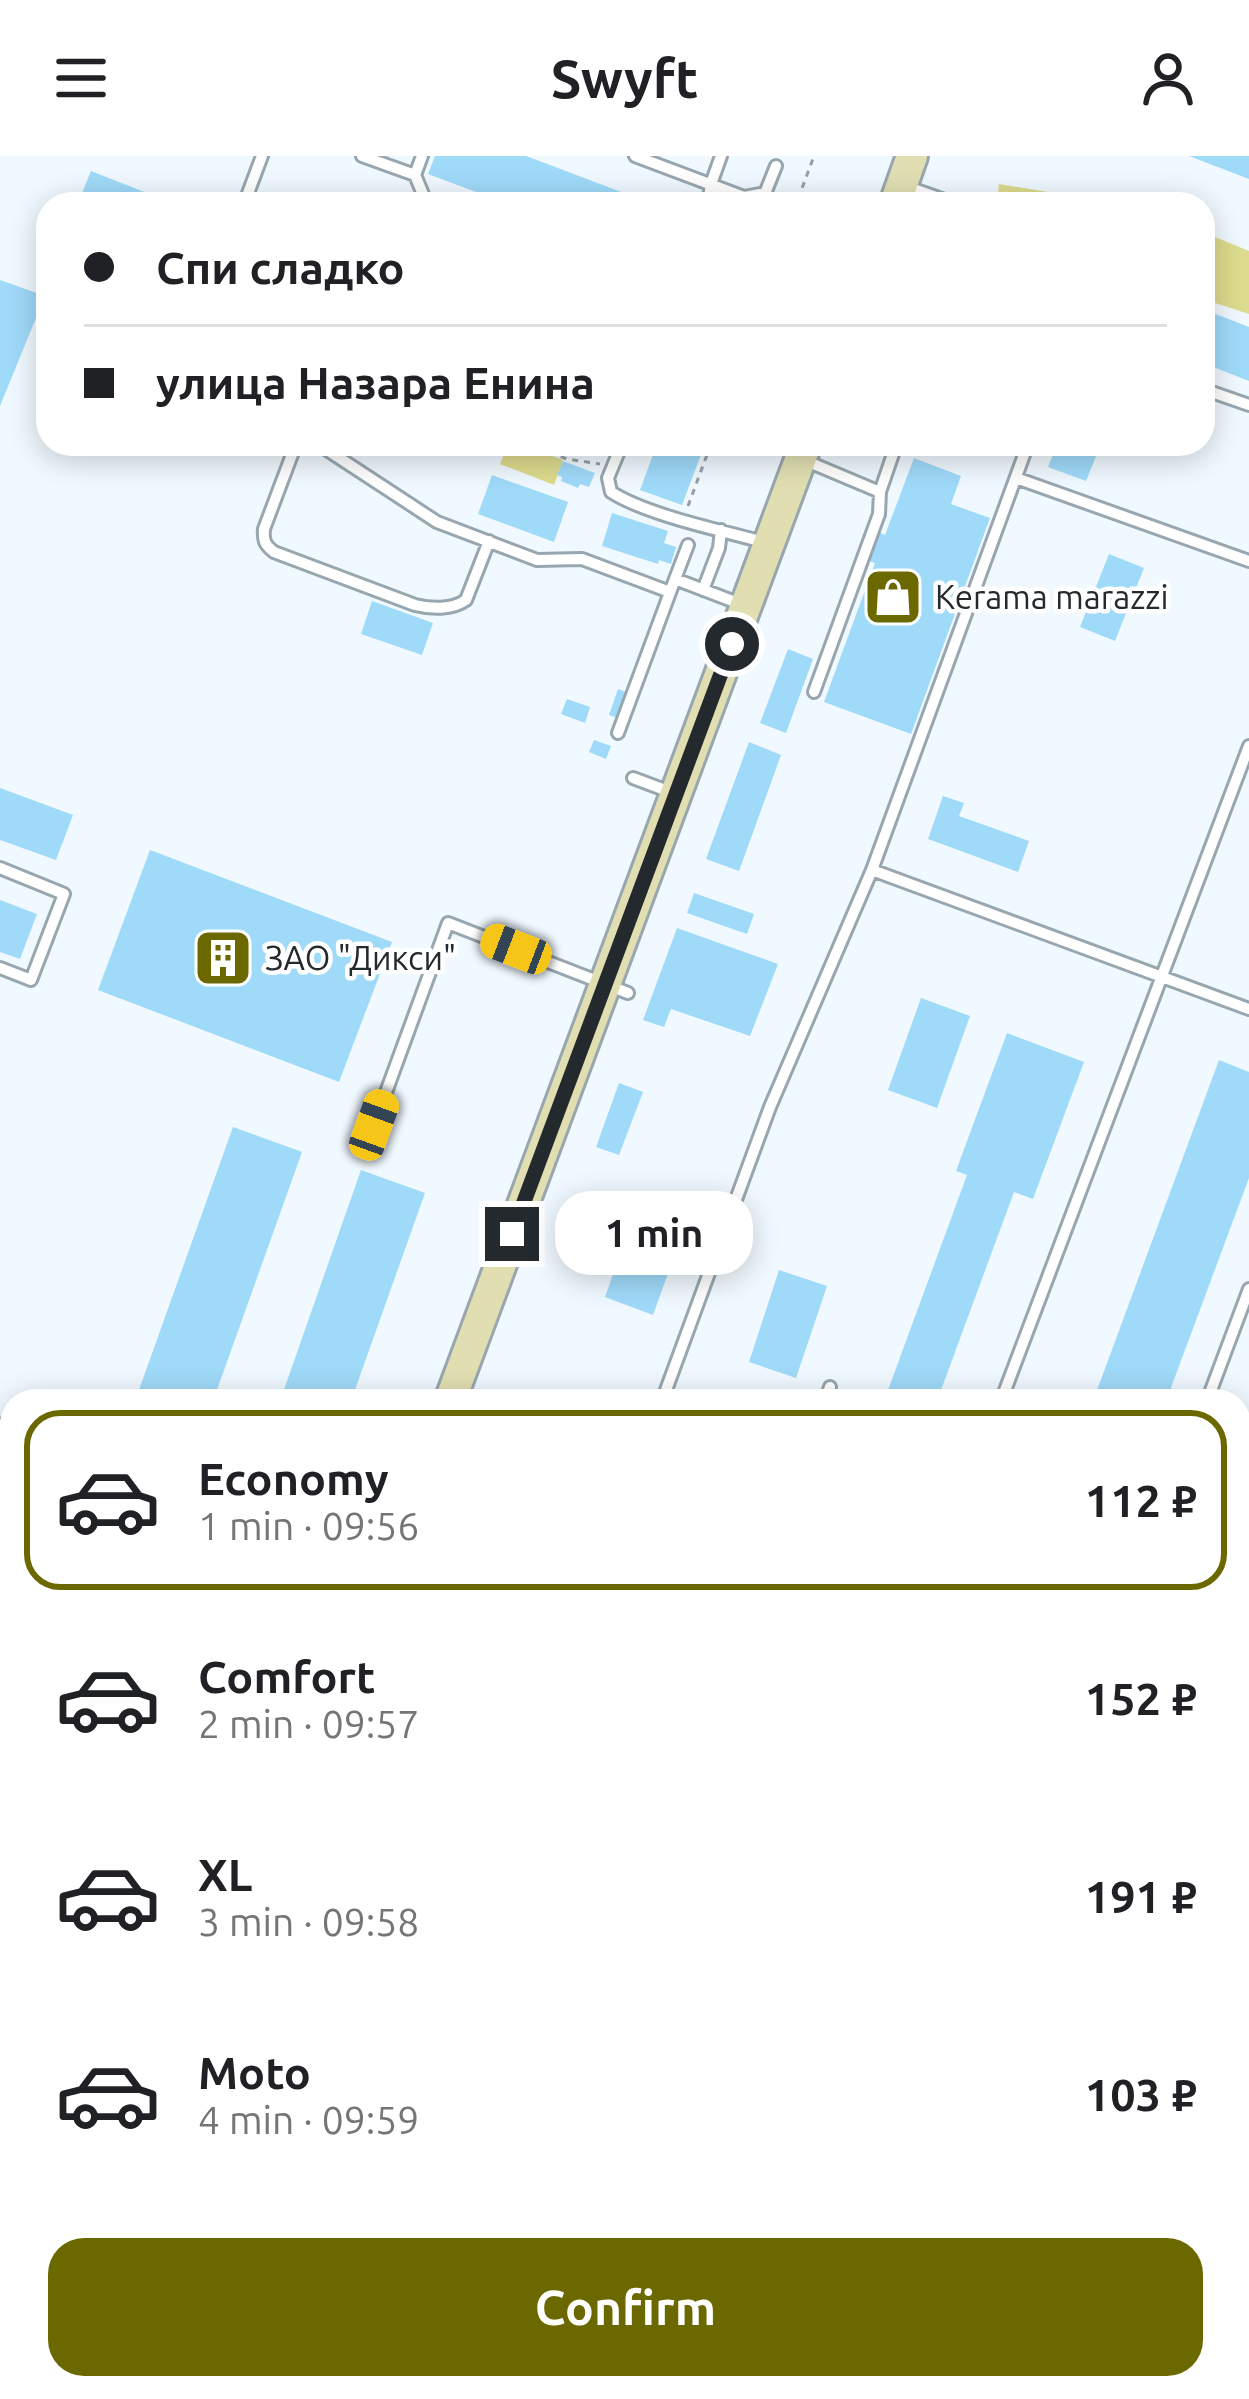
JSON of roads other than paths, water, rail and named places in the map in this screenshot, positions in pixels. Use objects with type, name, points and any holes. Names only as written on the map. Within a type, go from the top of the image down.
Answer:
[{"type":"main road","points":[[455,1389],[617,989],[676,794],[801,456]]},
{"type":"lane","points":[[248,192],[262,156]]},
{"type":"lane","points":[[362,156],[415,175]]},
{"type":"lane","points":[[421,192],[415,175],[422,156]]},
{"type":"lane","points":[[635,156],[728,192]]},
{"type":"lane","points":[[710,192],[722,156]]},
{"type":"lane","points":[[766,192],[776,166]]},
{"type":"lane","points":[[1215,393],[1249,405]]},
{"type":"lane","points":[[291,456],[264,529],[263,539],[274,552],[434,608],[466,600],[490,542]]},
{"type":"lane","points":[[336,456],[437,522],[537,560],[582,559],[746,606]]},
{"type":"lane","points":[[616,456],[608,478],[611,492],[639,505],[770,544]]},
{"type":"lane","points":[[812,456],[880,492]]},
{"type":"lane","points":[[814,692],[879,514],[880,492],[892,456]]},
{"type":"lane","points":[[666,1389],[770,1107],[872,870],[1024,456]]},
{"type":"lane","points":[[1016,478],[1249,561]]},
{"type":"lane","points":[[703,590],[721,530]]},
{"type":"lane","points":[[618,733],[688,545]]},
{"type":"lane","points":[[1006,1389],[1249,746]]},
{"type":"lane","points":[[633,778],[676,794]]},
{"type":"lane","points":[[0,868],[64,894],[32,980],[0,968]]},
{"type":"lane","points":[[872,870],[1249,1009]]},
{"type":"lane","points":[[365,1130],[374,1125],[448,923],[617,989]]},
{"type":"lane","points":[[1211,1389],[1249,1288]]},
{"type":"place","name":"Kerama marazzi","points":[[893,597]]},
{"type":"place","name":"ЗАО \"Дикси\"","points":[[223,958]]}]
